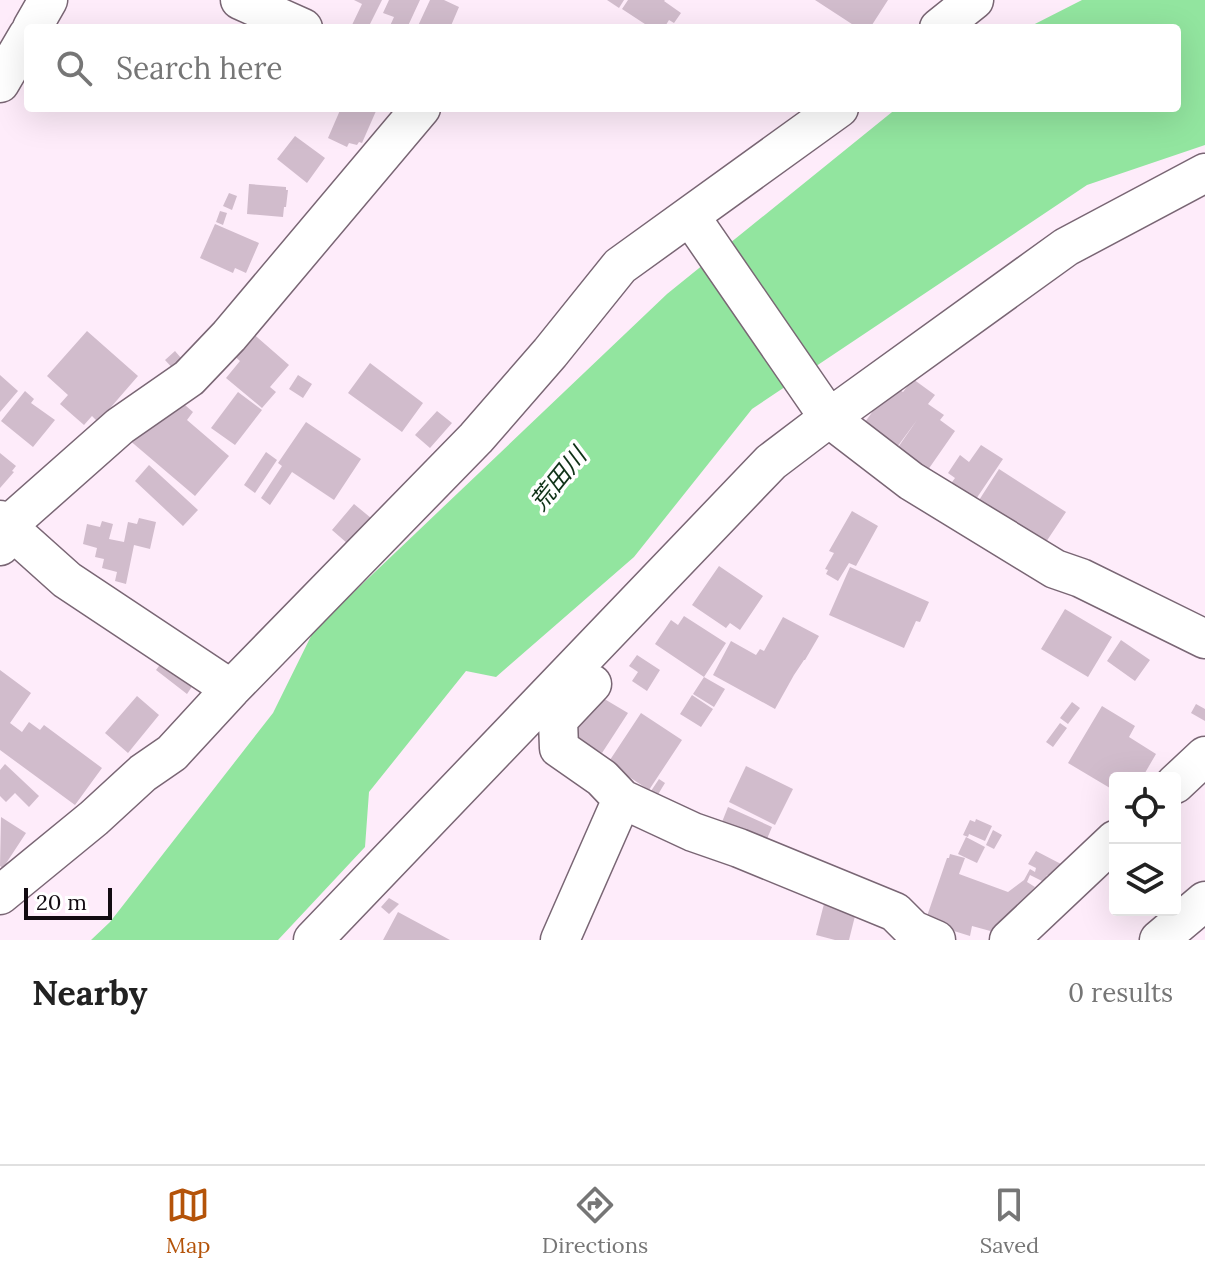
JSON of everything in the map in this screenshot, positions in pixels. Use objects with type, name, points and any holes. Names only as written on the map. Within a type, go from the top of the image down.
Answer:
[{"type":"street","points":[[34,24],[48,0]]},
{"type":"street","points":[[240,0],[294,24]]},
{"type":"street","points":[[944,24],[971,1]]},
{"type":"street","points":[[0,83],[24,42]]},
{"type":"street","points":[[231,689],[67,580],[2,531],[120,426],[189,378],[229,336],[418,112]]},
{"type":"street","points":[[2,890],[94,818],[143,773],[172,753],[476,438],[620,266],[695,223],[834,112]]},
{"type":"street","points":[[313,940],[716,518],[824,410],[1066,247],[1205,173]]},
{"type":"street","points":[[695,223],[824,410],[911,481],[1055,569],[1081,578],[1205,639]]},
{"type":"street","points":[[716,518],[713,538],[688,578],[558,720],[559,748],[602,778],[622,799],[693,832],[895,912],[913,930],[936,940]]},
{"type":"street","points":[[1181,778],[1205,756]]},
{"type":"street","points":[[560,940],[622,799]]},
{"type":"street","points":[[1009,940],[1111,844]]},
{"type":"street","points":[[1159,940],[1205,901]]},
{"type":"water","name":"荒田川","points":[[1082,0],[1205,0],[1205,145],[1087,185],[752,409],[634,557],[496,677],[466,671],[369,792],[365,847],[278,940],[91,940],[110,922],[273,713],[314,630],[667,294],[892,112],[1181,112],[1181,24],[1035,24]]},
{"type":"building","points":[[354,0],[382,0],[370,24],[352,24],[362,4]]},
{"type":"building","points":[[389,0],[420,0],[409,24],[391,24],[394,17],[383,13]]},
{"type":"building","points":[[430,0],[444,0],[459,7],[452,24],[419,24]]},
{"type":"building","points":[[607,0],[624,0],[619,8]]},
{"type":"building","points":[[628,0],[665,0],[681,13],[674,23],[669,20],[666,24],[645,24],[622,9]]},
{"type":"building","points":[[815,0],[888,0],[873,24],[852,24]]},
{"type":"building","points":[[339,112],[376,112],[362,143],[349,143],[347,147],[328,138]]},
{"type":"building","points":[[295,136],[325,158],[307,183],[277,159]]},
{"type":"building","points":[[249,184],[286,187],[283,217],[247,214]]},
{"type":"building","points":[[229,193],[237,196],[232,210],[223,206]]},
{"type":"building","points":[[220,211],[227,213],[223,225],[216,222]]},
{"type":"building","points":[[215,224],[259,243],[246,273],[235,268],[233,273],[200,258]]},
{"type":"building","points":[[249,330],[289,365],[270,387],[276,392],[262,408],[226,378],[240,361],[230,352]]},
{"type":"building","points":[[87,331],[138,376],[98,422],[92,416],[84,425],[60,404],[68,395],[47,376]]},
{"type":"building","points":[[175,351],[187,365],[177,373],[165,360]]},
{"type":"building","points":[[370,363],[423,403],[402,432],[348,393]]},
{"type":"building","points":[[0,375],[18,391],[0,412]]},
{"type":"building","points":[[298,375],[312,384],[303,398],[289,389]]},
{"type":"building","points":[[913,379],[935,395],[928,404],[944,415],[940,420],[955,431],[923,477],[892,456],[917,420],[892,454],[865,422],[877,399],[883,404],[895,387],[903,392]]},
{"type":"building","points":[[25,391],[34,399],[31,403],[55,420],[33,447],[1,421]]},
{"type":"building","points":[[238,392],[262,410],[235,445],[211,428]]},
{"type":"building","points":[[178,399],[193,412],[187,420],[229,456],[195,496],[128,439]]},
{"type":"building","points":[[437,411],[452,423],[430,448],[415,435]]},
{"type":"building","points":[[306,422],[361,459],[334,500],[292,472],[270,505],[261,498],[282,466],[278,463]]},
{"type":"building","points":[[981,445],[1003,459],[972,505],[947,489],[955,478],[948,473],[960,455],[969,462]]},
{"type":"building","points":[[266,452],[277,460],[255,493],[244,485]]},
{"type":"building","points":[[0,453],[16,466],[0,488]]},
{"type":"building","points":[[149,465],[198,510],[183,526],[135,481]]},
{"type":"building","points":[[999,469],[1066,512],[1042,548],[974,508]]},
{"type":"building","points":[[354,504],[377,523],[355,550],[332,530]]},
{"type":"building","points":[[852,511],[878,526],[856,566],[849,563],[838,581],[826,574],[828,570],[825,569],[834,553],[829,551]]},
{"type":"building","points":[[139,518],[156,522],[150,549],[134,545],[126,584],[115,581],[117,572],[102,568],[104,559],[95,557],[97,548],[83,544],[87,524],[100,527],[102,521],[113,524],[109,539],[124,542],[128,522],[137,524]]},
{"type":"building","points":[[719,566],[763,596],[740,630],[730,623],[726,628],[692,605]]},
{"type":"building","points":[[850,567],[929,602],[904,648],[829,615]]},
{"type":"building","points":[[1065,609],[1112,637],[1088,677],[1041,649]]},
{"type":"building","points":[[684,616],[726,643],[704,677],[655,644],[671,620],[678,625]]},
{"type":"building","points":[[783,617],[819,636],[775,709],[713,675],[731,641],[756,655],[760,649],[764,651]]},
{"type":"building","points":[[1121,640],[1150,660],[1135,681],[1107,661]]},
{"type":"building","points":[[637,655],[660,670],[647,691],[632,681],[638,672],[629,666]]},
{"type":"building","points":[[162,662],[193,685],[187,694],[156,670]]},
{"type":"building","points":[[0,670],[31,693],[10,723],[22,732],[29,722],[40,730],[44,725],[102,768],[75,805],[0,750]]},
{"type":"building","points":[[704,677],[725,689],[714,707],[693,694]]},
{"type":"building","points":[[596,694],[628,713],[602,753],[571,734]]},
{"type":"building","points":[[692,695],[713,709],[701,727],[680,714]]},
{"type":"building","points":[[137,696],[159,715],[128,753],[105,733]]},
{"type":"building","points":[[1072,702],[1080,708],[1068,724],[1060,718]]},
{"type":"building","points":[[1196,704],[1205,709],[1205,721],[1191,713]]},
{"type":"building","points":[[1102,706],[1135,726],[1129,737],[1156,754],[1146,772],[1109,772],[1109,787],[1068,763]]},
{"type":"building","points":[[641,713],[682,740],[649,790],[608,763]]},
{"type":"building","points":[[1060,723],[1067,728],[1053,747],[1046,742]]},
{"type":"building","points":[[5,764],[39,796],[29,807],[15,793],[6,802],[0,796],[0,770]]},
{"type":"building","points":[[746,766],[793,789],[775,825],[729,802]]},
{"type":"building","points":[[659,779],[665,783],[654,801],[647,797]]},
{"type":"building","points":[[728,807],[772,827],[764,846],[720,827]]},
{"type":"building","points":[[1,817],[26,833],[3,868],[0,866]]},
{"type":"building","points":[[976,819],[992,826],[985,841],[969,834],[968,837],[963,835],[970,820],[975,822]]},
{"type":"building","points":[[993,830],[1002,835],[994,849],[986,845]]},
{"type":"building","points":[[966,837],[985,847],[977,863],[958,854]]},
{"type":"building","points":[[1036,851],[1061,864],[1053,878],[1047,875],[1044,882],[1030,875],[1027,882],[1035,887],[994,932],[972,926],[970,936],[925,922],[950,854],[965,858],[959,874],[1008,892],[1024,880],[1030,869],[1035,872],[1036,868],[1028,864]]},
{"type":"building","points":[[389,898],[399,904],[389,914],[381,907]]},
{"type":"building","points":[[825,900],[857,908],[849,940],[816,935]]},
{"type":"building","points":[[398,912],[450,940],[383,940]]}]
